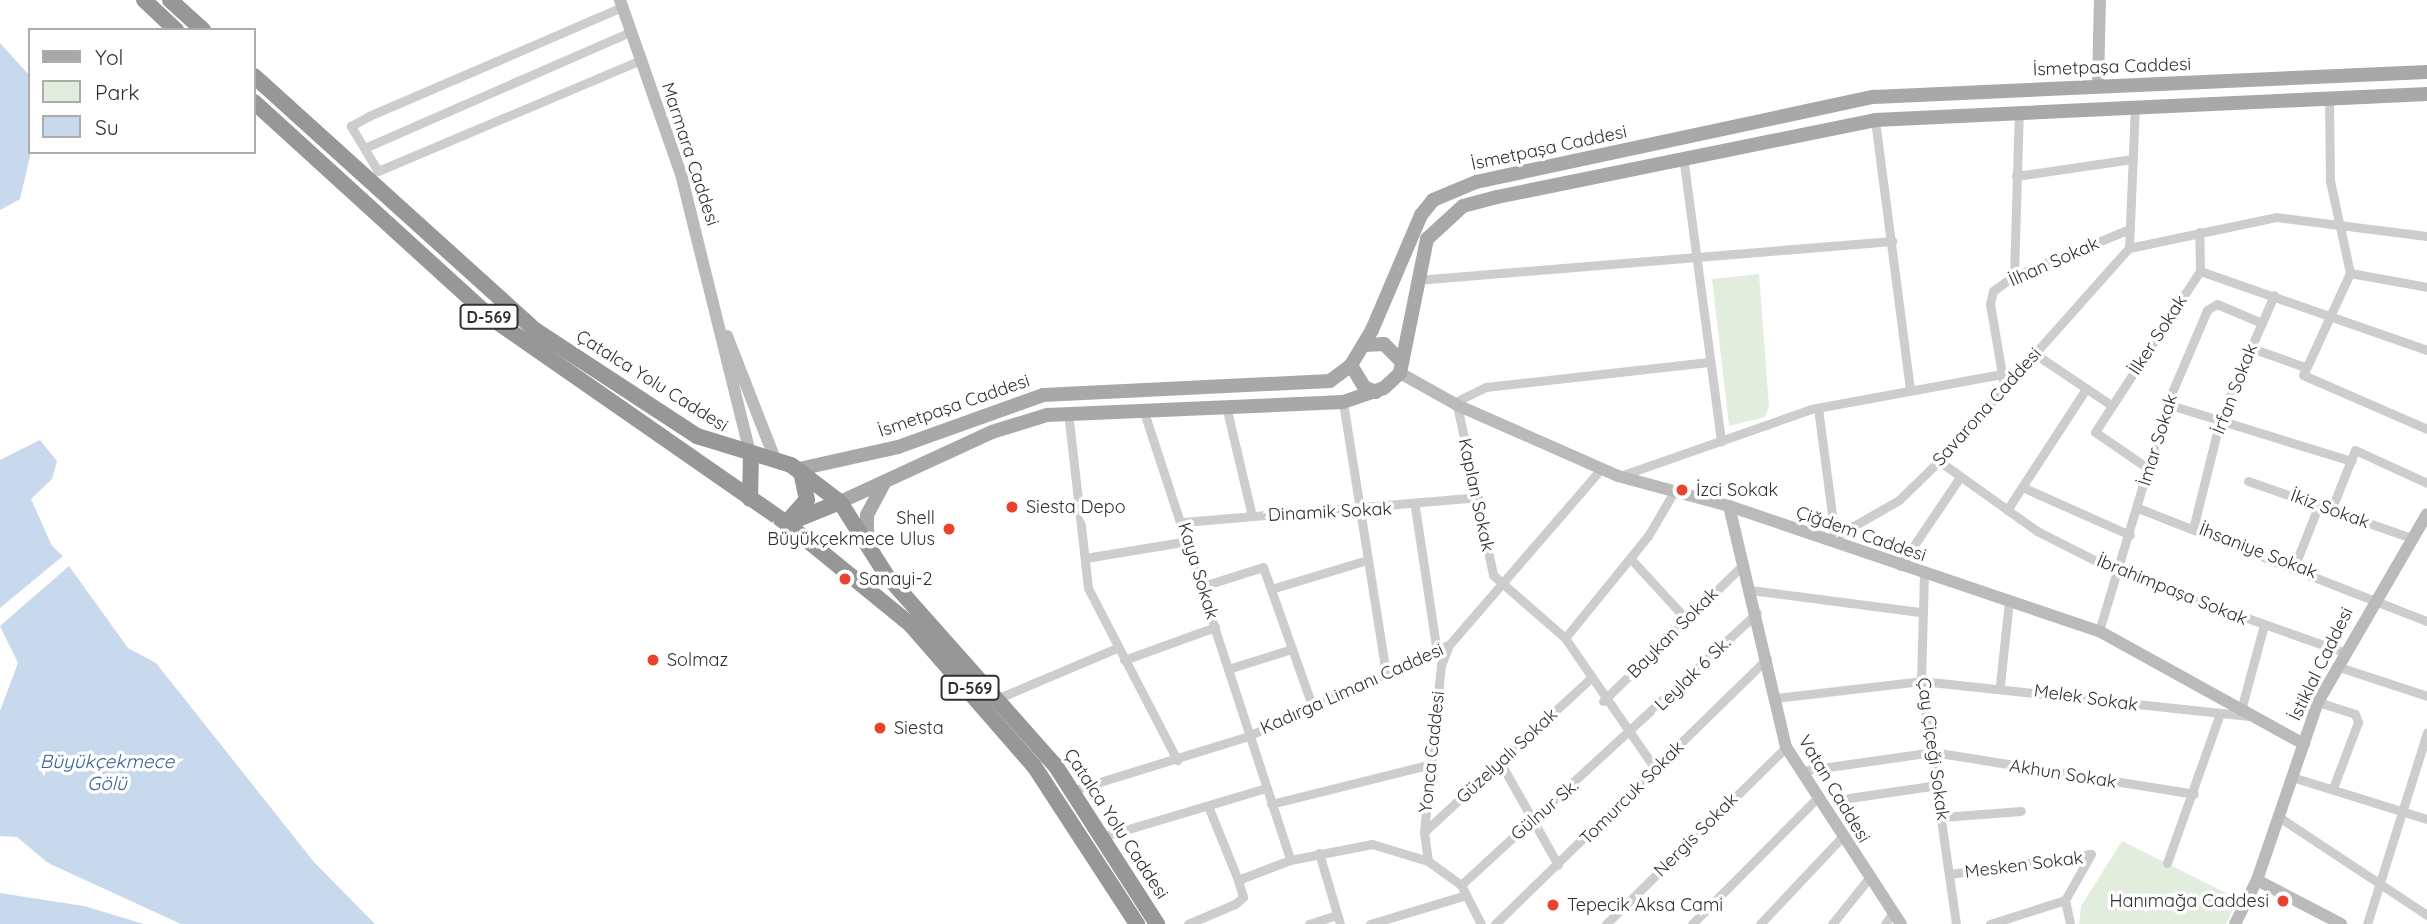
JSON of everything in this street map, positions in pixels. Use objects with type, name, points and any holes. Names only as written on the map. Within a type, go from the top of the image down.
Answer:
[{"type":"highway","points":[[144,0],[174,28]]},
{"type":"highway","points":[[170,0],[201,28]]},
{"type":"highway","name":"Çatalca Yolu Caddesi","points":[[256,78],[535,330],[697,436],[751,456],[775,459],[799,469],[840,502],[899,590],[1001,697],[1074,790],[1105,836],[1157,924]]},
{"type":"highway","name":"Çatalca Yolu Caddesi","points":[[256,104],[490,317],[786,523],[910,624],[988,708],[1070,814],[1137,924]]},
{"type":"highway","points":[[750,499],[751,456]]},
{"type":"highway","points":[[786,523],[807,500],[799,469]]},
{"type":"highway","points":[[786,523],[840,502]]},
{"type":"main road","name":"İsmetpaşa Caddesi","points":[[799,469],[933,435],[1043,395],[1320,384],[1351,365],[1364,345],[1407,238],[1433,200],[1476,182],[1874,97],[2427,72]]},
{"type":"main road","points":[[2329,78],[2329,99]]},
{"type":"main road","points":[[2098,85],[2098,108]]},
{"type":"main road","name":"İsmetpaşa Caddesi","points":[[1401,368],[1415,280],[1427,239],[1445,218],[1463,206],[1683,156],[1875,120],[2427,94]]},
{"type":"main road","points":[[1874,97],[1875,120]]},
{"type":"main road","points":[[1716,131],[1720,150]]},
{"type":"main road","points":[[1532,170],[1535,189]]},
{"type":"main road","points":[[840,502],[941,454],[1068,412],[1343,402],[1376,392],[1401,368],[1384,344],[1364,345]]},
{"type":"main road","points":[[1351,365],[1364,387],[1376,392]]},
{"type":"main road","points":[[1130,391],[1137,409]]},
{"type":"main road","points":[[933,435],[941,454]]},
{"type":"main road","points":[[867,545],[867,515],[884,482]]},
{"type":"street","points":[[2098,85],[2099,0]]},
{"type":"street","points":[[621,3],[351,126],[378,171],[641,60]]},
{"type":"street","name":"Marmara Caddesi","points":[[621,3],[681,174],[720,320]]},
{"type":"street","points":[[364,148],[631,32]]},
{"type":"street","points":[[2329,99],[2330,181],[2343,229],[2350,273],[2327,312],[2303,375],[2427,429]]},
{"type":"street","points":[[2135,107],[2129,248],[2276,217],[2343,229],[2427,236]]},
{"type":"street","points":[[2014,276],[2019,112]]},
{"type":"street","points":[[1875,120],[1910,391]]},
{"type":"street","points":[[1683,156],[1720,441]]},
{"type":"street","points":[[2016,176],[2133,159]]},
{"type":"street","name":"İlhan Sokak","points":[[2005,388],[1990,304],[1993,292],[2014,276],[2130,229]]},
{"type":"street","points":[[2199,232],[2200,271],[2327,312],[2427,350]]},
{"type":"street","points":[[1415,280],[1892,241]]},
{"type":"street","name":"Savarona Caddesi","points":[[1830,540],[1899,500],[1939,461],[2129,248]]},
{"type":"street","name":"İlker Sokak","points":[[2149,469],[2095,432],[2200,271]]},
{"type":"street","points":[[2350,273],[2427,287]]},
{"type":"street","name":"İrfan Sokak","points":[[2194,525],[2221,416],[2274,295]]},
{"type":"street","name":"İmar Sokak","points":[[2099,631],[2120,573],[2167,404],[2210,305],[2262,323]]},
{"type":"street","points":[[720,320],[751,456]]},
{"type":"street","points":[[720,320],[775,459]]},
{"type":"street","points":[[2251,348],[2305,367]]},
{"type":"street","points":[[2035,354],[2111,405]]},
{"type":"street","points":[[1455,404],[1486,387],[1709,362]]},
{"type":"street","name":"Çiğdem Caddesi","points":[[1401,368],[1455,404],[1600,470],[1729,506],[1900,566],[2099,631],[2304,744]]},
{"type":"street","points":[[1618,476],[1818,408],[2002,374]]},
{"type":"street","points":[[2007,510],[2086,389]]},
{"type":"street","points":[[1343,402],[1356,512],[1387,674]]},
{"type":"street","name":"Kaplan Sokak","points":[[1455,404],[1493,575],[1501,582]]},
{"type":"street","points":[[2167,404],[2221,416],[2351,461]]},
{"type":"street","points":[[1226,406],[1252,516]]},
{"type":"street","points":[[1818,408],[1830,540]]},
{"type":"street","name":"Kaya Sokak","points":[[1137,409],[1183,522],[1248,736],[1290,860]]},
{"type":"street","points":[[1068,412],[1088,588],[1177,760]]},
{"type":"street","points":[[2332,508],[2355,450],[2427,483]]},
{"type":"street","name":"İbrahimpaşa Sokak","points":[[1939,461],[2007,510],[2120,573],[2343,652]]},
{"type":"street","name":"Kadırga Limanı Caddesi","points":[[1074,790],[1248,736],[1449,645],[1600,470]]},
{"type":"street","points":[[1900,566],[1960,477]]},
{"type":"street","name":"İkiz Sokak","points":[[2248,481],[2412,538]]},
{"type":"street","points":[[2022,487],[2130,536]]},
{"type":"street","points":[[1565,638],[1631,559],[1675,490]]},
{"type":"street","name":"Dinamik Sokak","points":[[1183,522],[1356,512],[1478,498]]},
{"type":"street","points":[[2295,565],[2319,504]]},
{"type":"street","name":"Vatan Caddesi","points":[[1729,506],[1786,747],[1893,921]]},
{"type":"street","points":[[1415,507],[1437,652]]},
{"type":"street","name":"İhsaniye Sokak","points":[[2138,508],[2194,525],[2376,597],[2427,621]]},
{"type":"street","name":"İstiklal Caddesi","points":[[2235,924],[2257,880],[2318,702],[2343,652],[2412,538],[2425,523]]},
{"type":"street","points":[[1084,558],[1189,541]]},
{"type":"street","points":[[1631,559],[1685,618]]},
{"type":"street","points":[[1271,589],[1364,561]]},
{"type":"street","name":"Baykan Sokak","points":[[1603,701],[1685,618],[1743,565]]},
{"type":"street","points":[[1203,586],[1262,567],[1313,708]]},
{"type":"street","name":"Çay Çiçeği Sokak","points":[[1924,574],[1920,612],[1921,681],[1956,924]]},
{"type":"street","points":[[1501,582],[1565,638],[1603,701],[1656,770]]},
{"type":"street","points":[[1750,590],[1920,612]]},
{"type":"street","points":[[2000,685],[2009,601]]},
{"type":"street","name":"Leylak 6 Sk.","points":[[1630,736],[1756,613]]},
{"type":"street","points":[[2246,713],[2264,625]]},
{"type":"street","points":[[1124,660],[1215,628]]},
{"type":"street","name":"Yonca Caddesi","points":[[1428,861],[1424,832],[1441,666],[1449,645]]},
{"type":"street","points":[[1001,697],[1117,648]]},
{"type":"street","points":[[1228,669],[1292,649]]},
{"type":"street","name":"Tomurcuk Sokak","points":[[1499,923],[1767,659]]},
{"type":"street","points":[[2336,666],[2427,696]]},
{"type":"street","name":"Güzelyalı Sokak","points":[[1424,832],[1590,679]]},
{"type":"street","name":"Melek Sokak","points":[[1775,698],[1921,681],[2000,685],[2219,716],[2246,713]]},
{"type":"street","points":[[2318,702],[2355,713],[2358,722],[2333,788]]},
{"type":"street","points":[[2167,863],[2194,794],[2219,716]]},
{"type":"street","points":[[2367,924],[2381,888],[2427,732]]},
{"type":"street","name":"Gülnur Sk.","points":[[1463,890],[1530,822],[1630,736]]},
{"type":"street","name":"Nergis Sokak","points":[[1606,924],[1786,747]]},
{"type":"street","name":"Akhun Sokak","points":[[1800,771],[1933,752],[2194,794]]},
{"type":"street","points":[[1500,762],[1530,822],[1558,865]]},
{"type":"street","points":[[1271,804],[1432,764]]},
{"type":"street","points":[[2292,777],[2427,818]]},
{"type":"street","points":[[1849,798],[1938,785]]},
{"type":"street","points":[[1105,836],[1266,788]]},
{"type":"street","points":[[1692,924],[1816,799]]},
{"type":"street","points":[[1188,924],[1235,904],[1243,897],[1208,806]]},
{"type":"street","points":[[1942,817],[2021,811]]},
{"type":"street","points":[[2279,817],[2381,888],[2427,915]]},
{"type":"street","points":[[1760,924],[1841,838]]},
{"type":"street","points":[[1238,880],[1290,860],[1372,844],[1428,861],[1463,890],[1481,924]]},
{"type":"street","points":[[1309,924],[1339,920],[1319,853]]},
{"type":"street","name":"Mesken Sokak","points":[[1950,874],[2091,855],[2065,900]]},
{"type":"street","points":[[1832,924],[1869,878]]},
{"type":"street","points":[[2257,880],[2341,924]]},
{"type":"street","points":[[1370,924],[1463,890]]},
{"type":"street","points":[[1990,924],[2065,900],[2070,924]]},
{"type":"green space","points":[[1759,274],[1769,407],[1765,417],[1729,426],[1712,279]]},
{"type":"green space","points":[[2122,841],[2238,899],[2226,924],[2079,924],[2081,906]]},
{"type":"water","points":[[0,43],[28,74],[28,154],[31,154],[20,199],[0,210]]},
{"type":"water","points":[[40,440],[57,461],[52,479],[31,499],[52,546],[63,556],[0,608],[0,460]]},
{"type":"water","name":"Büyükçekmece Gölü","points":[[69,566],[128,648],[156,663],[314,862],[375,924],[181,924],[48,863],[17,837],[0,836],[0,711],[18,663],[0,626]]},
{"type":"water","points":[[0,893],[84,906],[144,924],[0,924]]},
{"type":"place","name":"İzci Sokak","points":[[1682,490]]},
{"type":"place","name":"Siesta Depo","points":[[1012,507]]},
{"type":"place","name":"Shell Büyükçekmece Ulus","points":[[949,529]]},
{"type":"place","name":"Sanayi-2","points":[[845,579]]},
{"type":"place","name":"Solmaz","points":[[653,660]]},
{"type":"place","name":"Siesta","points":[[880,728]]},
{"type":"place","name":"Hanımağa Caddesi","points":[[2283,901]]},
{"type":"place","name":"Tepecik Aksa Cami","points":[[1553,905]]}]
